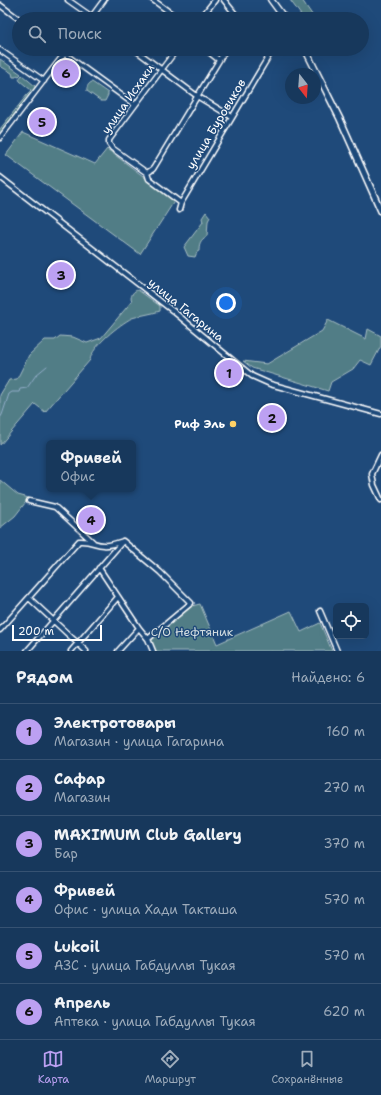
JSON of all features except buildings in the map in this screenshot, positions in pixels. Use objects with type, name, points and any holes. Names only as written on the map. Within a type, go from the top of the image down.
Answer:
[{"type":"main road","points":[[271,0],[280,12]]},
{"type":"main road","points":[[309,56],[337,112],[381,211]]},
{"type":"street","points":[[68,0],[84,12]]},
{"type":"street","points":[[96,12],[104,0]]},
{"type":"street","points":[[153,0],[169,12]]},
{"type":"street","points":[[206,12],[215,0]]},
{"type":"street","points":[[224,0],[233,12]]},
{"type":"street","points":[[0,5],[12,14]]},
{"type":"street","points":[[0,50],[44,81]]},
{"type":"street","points":[[0,138],[63,56]]},
{"type":"street","points":[[67,56],[135,104]]},
{"type":"street","points":[[143,56],[197,96],[232,117]]},
{"type":"street","name":"улица Исхаки","points":[[172,56],[109,140],[109,143],[112,148],[147,173],[150,179],[181,203]]},
{"type":"street","points":[[215,56],[220,60]]},
{"type":"street","points":[[147,173],[153,169],[222,56]]},
{"type":"street","name":"улица Буровиков","points":[[179,210],[181,203],[268,56]]},
{"type":"street","name":"улица Гагарина","points":[[0,177],[173,311],[252,376],[270,384],[381,414]]},
{"type":"street","points":[[381,455],[372,474],[374,485],[381,500]]},
{"type":"street","points":[[29,501],[55,507],[93,542]]},
{"type":"street","points":[[0,630],[79,541],[86,540],[103,546],[123,541]]},
{"type":"street","points":[[26,651],[123,541]]},
{"type":"street","points":[[123,541],[160,572],[191,603],[148,639]]},
{"type":"street","points":[[99,568],[148,639],[153,651]]},
{"type":"street","points":[[71,651],[118,597]]},
{"type":"street","points":[[29,598],[86,651]]},
{"type":"street","points":[[320,612],[337,651]]},
{"type":"street","points":[[118,651],[139,628]]},
{"type":"green space","points":[[290,0],[302,0],[310,12],[299,12]]},
{"type":"green space","points":[[0,59],[21,74],[13,77],[12,73],[0,66]]},
{"type":"green space","points":[[22,75],[35,86],[35,89],[0,137],[0,129],[31,90],[20,81],[19,79]]},
{"type":"green space","points":[[92,82],[108,93],[105,101],[101,101],[87,91],[88,85]]},
{"type":"green space","points":[[23,132],[95,164],[107,149],[175,200],[140,254],[6,155]]},
{"type":"green space","points":[[206,212],[210,217],[208,221],[207,236],[200,242],[199,251],[195,257],[188,256],[184,247],[203,222],[202,218]]},
{"type":"green space","points":[[138,290],[160,306],[160,311],[132,318],[114,330],[101,342],[92,354],[90,360],[45,412],[35,404],[0,445],[0,395],[9,380],[17,379],[29,355],[45,340],[55,340],[60,336],[73,337],[87,343],[101,338],[132,301],[131,298],[133,293]]},
{"type":"green space","points":[[328,320],[366,339],[368,329],[381,336],[381,346],[371,365],[360,360],[353,369],[331,382],[328,391],[252,368],[243,361],[267,364],[322,331]]},
{"type":"green space","points":[[0,480],[18,495],[29,498],[15,516],[0,528]]},
{"type":"green space","name":"С/О Нефтяник","points":[[200,604],[217,644],[291,611],[301,632],[320,623],[332,651],[156,651],[150,640],[192,606]]},
{"type":"waterway","points":[[0,418],[9,394],[12,392],[19,392],[20,389],[27,388],[36,375],[47,366]]},
{"type":"place","name":"Апрель","points":[[66,73]]},
{"type":"place","name":"Lukoil","points":[[42,122]]},
{"type":"place","name":"MAXIMUM Club Gallery","points":[[61,275]]},
{"type":"place","name":"Электротовары","points":[[229,373]]},
{"type":"place","name":"Сафар","points":[[272,418]]},
{"type":"place","name":"Риф Эль","points":[[233,424]]},
{"type":"place","name":"Фривей","points":[[91,520]]}]
